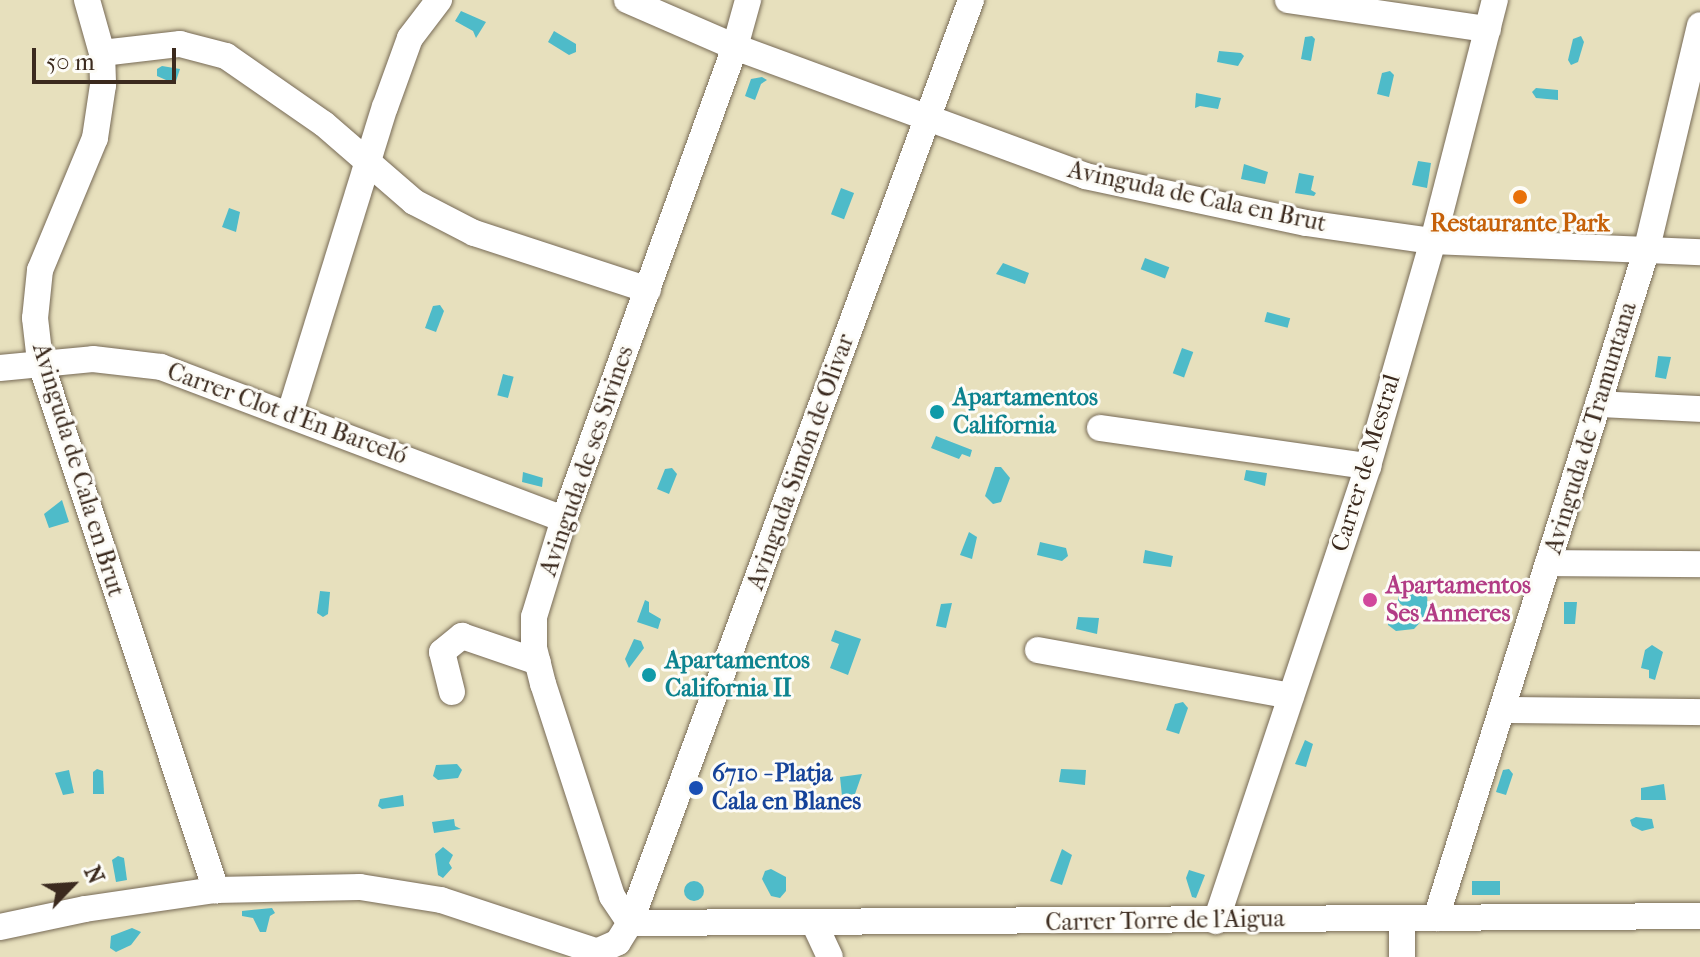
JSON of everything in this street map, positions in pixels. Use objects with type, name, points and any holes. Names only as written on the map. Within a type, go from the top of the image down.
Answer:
[{"type":"street","name":"Avinguda de Cala en Brut","points":[[87,0],[102,53],[103,85],[95,138],[40,270],[35,318],[40,361],[216,890]]},
{"type":"street","points":[[290,413],[367,162],[410,38],[439,0]]},
{"type":"street","name":"Avinguda de Cala en Brut","points":[[627,0],[735,47],[1085,176],[1306,223],[1433,241],[1700,252]]},
{"type":"street","name":"Avinguda de ses Sivines","points":[[630,923],[612,896],[538,662],[534,617],[564,519],[735,47],[748,0]]},
{"type":"street","name":"Avinguda Simón de Olivar","points":[[630,923],[971,0]]},
{"type":"street","points":[[1288,0],[1488,29]]},
{"type":"street","name":"Carrer de Mestral","points":[[1216,921],[1368,466],[1433,241],[1495,0]]},
{"type":"street","name":"Avinguda de Tramuntana","points":[[1436,918],[1646,252],[1697,52],[1700,25]]},
{"type":"street","points":[[102,53],[180,44],[226,56],[324,124],[414,202],[474,233],[648,290]]},
{"type":"street","name":"Carrer Clot d'En Barceló","points":[[0,368],[40,361],[93,359],[161,367],[290,413],[564,519]]},
{"type":"street","points":[[1598,404],[1700,409]]},
{"type":"street","points":[[1100,428],[1368,466]]},
{"type":"street","points":[[1548,563],[1700,564]]},
{"type":"street","points":[[452,692],[442,652],[462,636],[538,662]]},
{"type":"street","points":[[1038,650],[1291,696]]},
{"type":"street","points":[[1502,710],[1700,712]]},
{"type":"street","points":[[0,927],[85,909],[216,890],[360,887],[441,900],[530,927],[590,954],[618,942],[630,923]]},
{"type":"street","name":"Carrer Torre de l'Aigua","points":[[630,923],[815,925],[1700,916]]},
{"type":"street","points":[[1402,919],[1402,957]]},
{"type":"street","points":[[815,925],[830,957]]},
{"type":"street","points":[[530,927],[543,957]]},
{"type":"water","points":[[461,11],[486,22],[476,38],[473,31],[455,21]]},
{"type":"water","points":[[554,31],[576,44],[576,52],[569,55],[548,42]]},
{"type":"water","points":[[1581,36],[1584,42],[1578,62],[1571,65],[1568,60],[1573,39]]},
{"type":"water","points":[[1305,37],[1315,39],[1311,61],[1301,59]]},
{"type":"water","points":[[1219,51],[1244,56],[1238,66],[1217,62]]},
{"type":"water","points":[[162,66],[180,69],[175,84],[157,76],[157,69]]},
{"type":"water","points":[[1390,71],[1394,75],[1389,97],[1377,94],[1382,73]]},
{"type":"water","points":[[762,77],[767,80],[761,84],[755,100],[745,96],[751,79]]},
{"type":"water","points":[[1536,88],[1558,90],[1558,100],[1536,98],[1532,92]]},
{"type":"water","points":[[1196,93],[1221,98],[1218,109],[1195,108]]},
{"type":"water","points":[[1418,161],[1431,163],[1427,188],[1412,185]]},
{"type":"water","points":[[1244,164],[1268,172],[1265,184],[1241,179]]},
{"type":"water","points":[[1299,173],[1314,176],[1311,190],[1316,193],[1314,196],[1295,193]]},
{"type":"water","points":[[841,188],[854,193],[844,219],[831,214]]},
{"type":"water","points":[[229,208],[240,212],[236,232],[222,227]]},
{"type":"water","points":[[1145,258],[1169,267],[1165,279],[1141,269]]},
{"type":"water","points":[[1003,263],[1029,273],[1025,284],[996,274]]},
{"type":"water","points":[[440,305],[444,311],[436,332],[425,328],[433,306]]},
{"type":"water","points":[[1267,312],[1290,318],[1288,328],[1264,322]]},
{"type":"water","points":[[1182,348],[1193,352],[1184,377],[1173,373]]},
{"type":"water","points":[[1658,356],[1671,357],[1666,379],[1655,377]]},
{"type":"water","points":[[503,374],[514,377],[508,398],[497,395]]},
{"type":"water","points":[[936,436],[972,450],[970,457],[962,454],[959,459],[931,448]]},
{"type":"water","points":[[995,467],[1001,467],[1010,478],[1001,502],[993,504],[985,496]]},
{"type":"water","points":[[672,468],[677,474],[669,494],[657,489],[665,469]]},
{"type":"water","points":[[1246,470],[1267,473],[1265,486],[1244,480]]},
{"type":"water","points":[[523,472],[543,478],[542,487],[522,482]]},
{"type":"water","points":[[62,500],[69,522],[49,528],[44,514]]},
{"type":"water","points":[[969,532],[977,537],[972,559],[960,555]]},
{"type":"water","points":[[1040,542],[1066,548],[1068,556],[1062,561],[1037,555]]},
{"type":"water","points":[[1145,550],[1173,556],[1171,567],[1143,563]]},
{"type":"water","points":[[1413,586],[1427,592],[1428,614],[1414,629],[1396,631],[1388,625],[1389,616],[1405,615],[1407,609],[1398,602],[1398,596],[1402,589]]},
{"type":"water","points":[[320,591],[330,592],[328,614],[323,617],[317,613]]},
{"type":"water","points":[[645,600],[649,602],[649,612],[661,619],[658,629],[637,622]]},
{"type":"water","points":[[1564,602],[1577,602],[1575,624],[1564,624]]},
{"type":"water","points":[[952,603],[946,628],[936,626],[941,604]]},
{"type":"water","points":[[1078,617],[1099,618],[1097,634],[1076,629]]},
{"type":"water","points":[[835,630],[861,639],[848,675],[830,668],[839,644],[831,641]]},
{"type":"water","points":[[634,639],[641,641],[644,648],[629,668],[625,659]]},
{"type":"water","points":[[1652,645],[1663,652],[1655,680],[1649,678],[1649,670],[1641,668],[1645,650]]},
{"type":"water","points":[[1183,702],[1188,708],[1179,734],[1166,730],[1175,704]]},
{"type":"water","points":[[1305,740],[1313,744],[1306,767],[1295,764]]},
{"type":"water","points":[[457,764],[462,770],[458,778],[438,780],[433,776],[436,765]]},
{"type":"water","points":[[97,769],[103,771],[104,794],[93,794],[93,772]]},
{"type":"water","points":[[1061,769],[1086,770],[1085,785],[1059,782]]},
{"type":"water","points":[[1509,769],[1513,774],[1506,795],[1496,792],[1503,770]]},
{"type":"water","points":[[69,770],[74,793],[63,795],[55,773]]},
{"type":"water","points":[[862,774],[855,794],[842,796],[840,777]]},
{"type":"water","points":[[1664,784],[1666,800],[1641,800],[1641,788]]},
{"type":"water","points":[[403,795],[404,806],[382,809],[378,806],[380,799]]},
{"type":"water","points":[[1636,817],[1652,819],[1654,828],[1642,831],[1632,826],[1630,820]]},
{"type":"water","points":[[454,819],[455,826],[461,829],[434,833],[432,822]]},
{"type":"water","points":[[443,847],[453,855],[449,863],[452,868],[443,878],[438,875],[435,854]]},
{"type":"water","points":[[1062,849],[1072,855],[1062,885],[1050,881]]},
{"type":"water","points":[[118,856],[124,858],[127,880],[116,882],[112,860]]},
{"type":"water","points":[[771,869],[786,877],[786,891],[780,898],[771,896],[762,879],[765,871]]},
{"type":"water","points":[[1189,870],[1205,875],[1196,898],[1192,897],[1186,878]]},
{"type":"water","points":[[694,881],[701,884],[704,891],[701,898],[694,901],[687,898],[684,891],[687,884]]},
{"type":"water","points":[[1472,881],[1500,881],[1500,895],[1472,895]]},
{"type":"water","points":[[272,908],[275,913],[270,916],[266,932],[260,932],[253,918],[242,916],[242,911]]},
{"type":"water","points":[[132,928],[141,932],[131,945],[116,952],[110,948],[111,936]]},
{"type":"place","name":"Restaurante Park","points":[[1520,197]]},
{"type":"place","name":"Apartamentos California","points":[[937,412]]},
{"type":"place","name":"Apartamentos Ses Anneres","points":[[1370,600]]},
{"type":"place","name":"Apartamentos California II","points":[[649,675]]},
{"type":"place","name":"6710 - Platja Cala en Blanes","points":[[696,788]]}]
